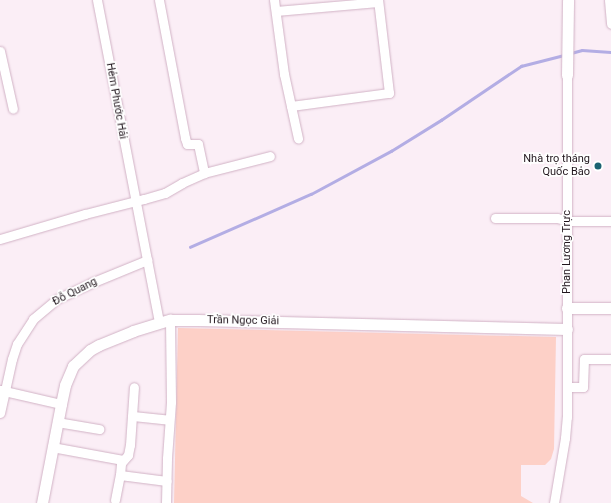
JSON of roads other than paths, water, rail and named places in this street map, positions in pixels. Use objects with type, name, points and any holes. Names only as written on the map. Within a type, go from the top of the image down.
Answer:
[{"type":"street","name":"Hẻm Phước Hải","points":[[97,0],[146,260],[165,322],[171,402],[166,503]]},
{"type":"street","points":[[159,0],[185,138],[188,144],[198,144],[204,173]]},
{"type":"street","points":[[274,0],[284,74],[298,138]]},
{"type":"street","name":"Phan Lương Trực","points":[[554,503],[565,438],[567,387],[568,0]]},
{"type":"street","points":[[609,0],[611,24]]},
{"type":"street","points":[[276,11],[378,1],[389,93],[291,106]]},
{"type":"street","points":[[0,51],[13,109]]},
{"type":"street","points":[[0,239],[85,214],[166,193],[182,182],[204,173],[270,156]]},
{"type":"street","points":[[495,218],[556,218],[568,221],[611,221]]},
{"type":"street","name":"Đỗ Quang","points":[[0,413],[2,390],[17,344],[34,319],[43,309],[57,299],[79,288],[146,260]]},
{"type":"street","points":[[567,308],[611,308]]},
{"type":"street","name":"Trần Ngọc Giải","points":[[42,503],[65,385],[73,366],[86,354],[111,339],[165,322],[198,320],[566,329]]},
{"type":"street","points":[[567,387],[584,387],[584,359],[611,359]]},
{"type":"street","points":[[115,500],[121,463],[129,450],[133,416],[134,388]]},
{"type":"street","points":[[2,390],[61,404]]},
{"type":"street","points":[[133,416],[169,420]]},
{"type":"street","points":[[57,422],[100,429]]},
{"type":"street","points":[[52,447],[123,460]]},
{"type":"street","points":[[120,475],[167,481]]},
{"type":"waterway","points":[[571,53],[582,50],[611,52]]},
{"type":"waterway","points":[[190,247],[311,194],[391,151],[441,120],[521,66],[564,55]]},
{"type":"place","name":"Nhà trọ tháng Quốc Bảo","points":[[598,166]]}]
